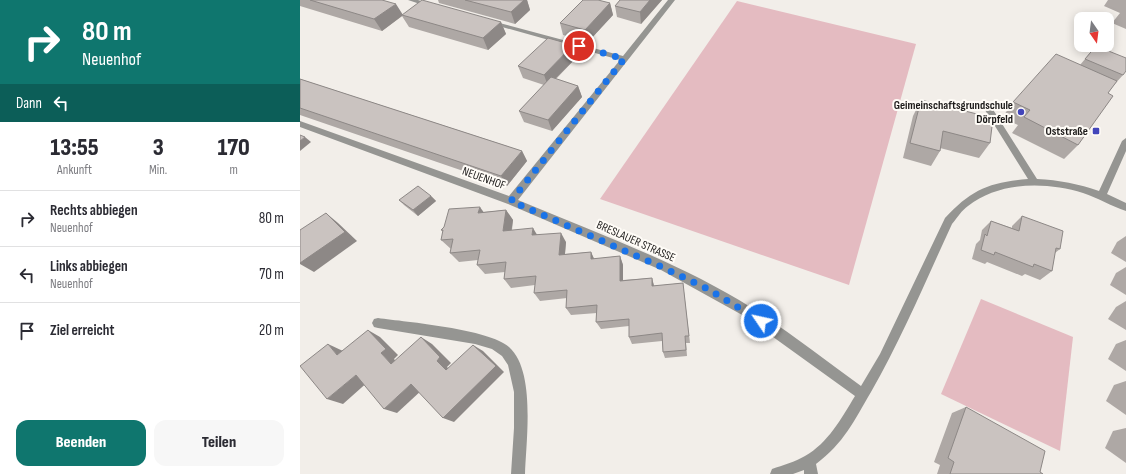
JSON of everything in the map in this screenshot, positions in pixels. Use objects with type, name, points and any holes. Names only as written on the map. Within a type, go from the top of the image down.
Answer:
[{"type":"street","points":[[411,0],[441,8]]},
{"type":"street","name":"NEUENHOF","points":[[300,124],[511,201],[672,0]]},
{"type":"street","points":[[480,19],[624,59]]},
{"type":"street","points":[[989,110],[1035,183]]},
{"type":"street","points":[[1102,195],[1126,141]]},
{"type":"street","points":[[778,474],[810,468],[842,430],[884,358],[948,222],[956,210],[967,201],[992,188],[1020,183],[1035,183],[1080,188],[1102,195],[1126,207]]},
{"type":"street","name":"BRESLAUER STRASSE","points":[[511,201],[706,288],[748,312],[863,395]]},
{"type":"street","points":[[378,323],[475,338],[491,343],[506,351],[513,360],[518,371],[521,391],[518,474]]},
{"type":"shaded area","points":[[737,1],[916,44],[849,285],[600,199]]},
{"type":"shaded area","points":[[981,299],[1073,337],[1060,451],[941,394]]},
{"type":"building","points":[[310,0],[382,0],[396,4],[374,19]]},
{"type":"building","points":[[422,0],[501,22],[483,38],[402,15]]},
{"type":"building","points":[[465,0],[524,0],[511,12]]},
{"type":"building","points":[[583,0],[598,0],[610,3],[585,30],[560,23]]},
{"type":"building","points":[[620,0],[650,0],[640,12],[615,6]]},
{"type":"building","points":[[548,38],[573,45],[544,75],[518,66]]},
{"type":"building","points":[[1091,52],[1111,52],[1126,58],[1126,71],[1123,75],[1085,59]]},
{"type":"building","points":[[1056,54],[1117,81],[1108,93],[1113,96],[1078,145],[1024,117],[1030,110],[1013,102]]},
{"type":"building","points":[[551,77],[578,86],[548,120],[519,111]]},
{"type":"building","points":[[300,79],[522,151],[501,176],[300,108]]},
{"type":"building","points":[[921,100],[993,118],[990,143],[943,131],[940,151],[910,143]]},
{"type":"building","points":[[300,135],[305,137],[300,141]]},
{"type":"building","points":[[418,186],[431,196],[413,210],[399,200]]},
{"type":"building","points":[[480,207],[478,213],[506,210],[503,231],[533,228],[532,235],[561,233],[559,255],[591,252],[591,259],[620,256],[620,281],[652,278],[652,286],[683,283],[689,336],[685,336],[686,350],[663,352],[662,333],[629,337],[629,319],[596,322],[597,305],[566,308],[567,290],[534,293],[536,276],[504,279],[506,262],[477,265],[480,250],[450,253],[453,239],[441,240],[443,230],[441,230],[444,227],[449,209]]},
{"type":"building","points":[[326,213],[345,232],[300,263],[300,230]]},
{"type":"building","points":[[1022,216],[1063,231],[1060,249],[1056,248],[1052,271],[1034,264],[1033,267],[995,252],[994,255],[981,250],[985,234],[987,236],[991,221],[1019,231]]},
{"type":"building","points":[[368,330],[386,349],[381,353],[391,364],[421,337],[440,357],[437,361],[446,370],[473,345],[496,366],[443,418],[411,384],[384,409],[356,375],[327,399],[300,366],[328,344],[337,355]]},
{"type":"building","points":[[966,407],[1045,451],[1040,472],[1043,474],[950,474],[954,462],[948,458]]},
{"type":"place","name":"Geimeinschaftsgrundschule Dörpfeld","points":[[1021,112]]},
{"type":"place","name":"Oststraße","points":[[1096,131]]},
{"type":"route","points":[[579,46],[624,59],[511,201],[706,288],[761,321]]}]
